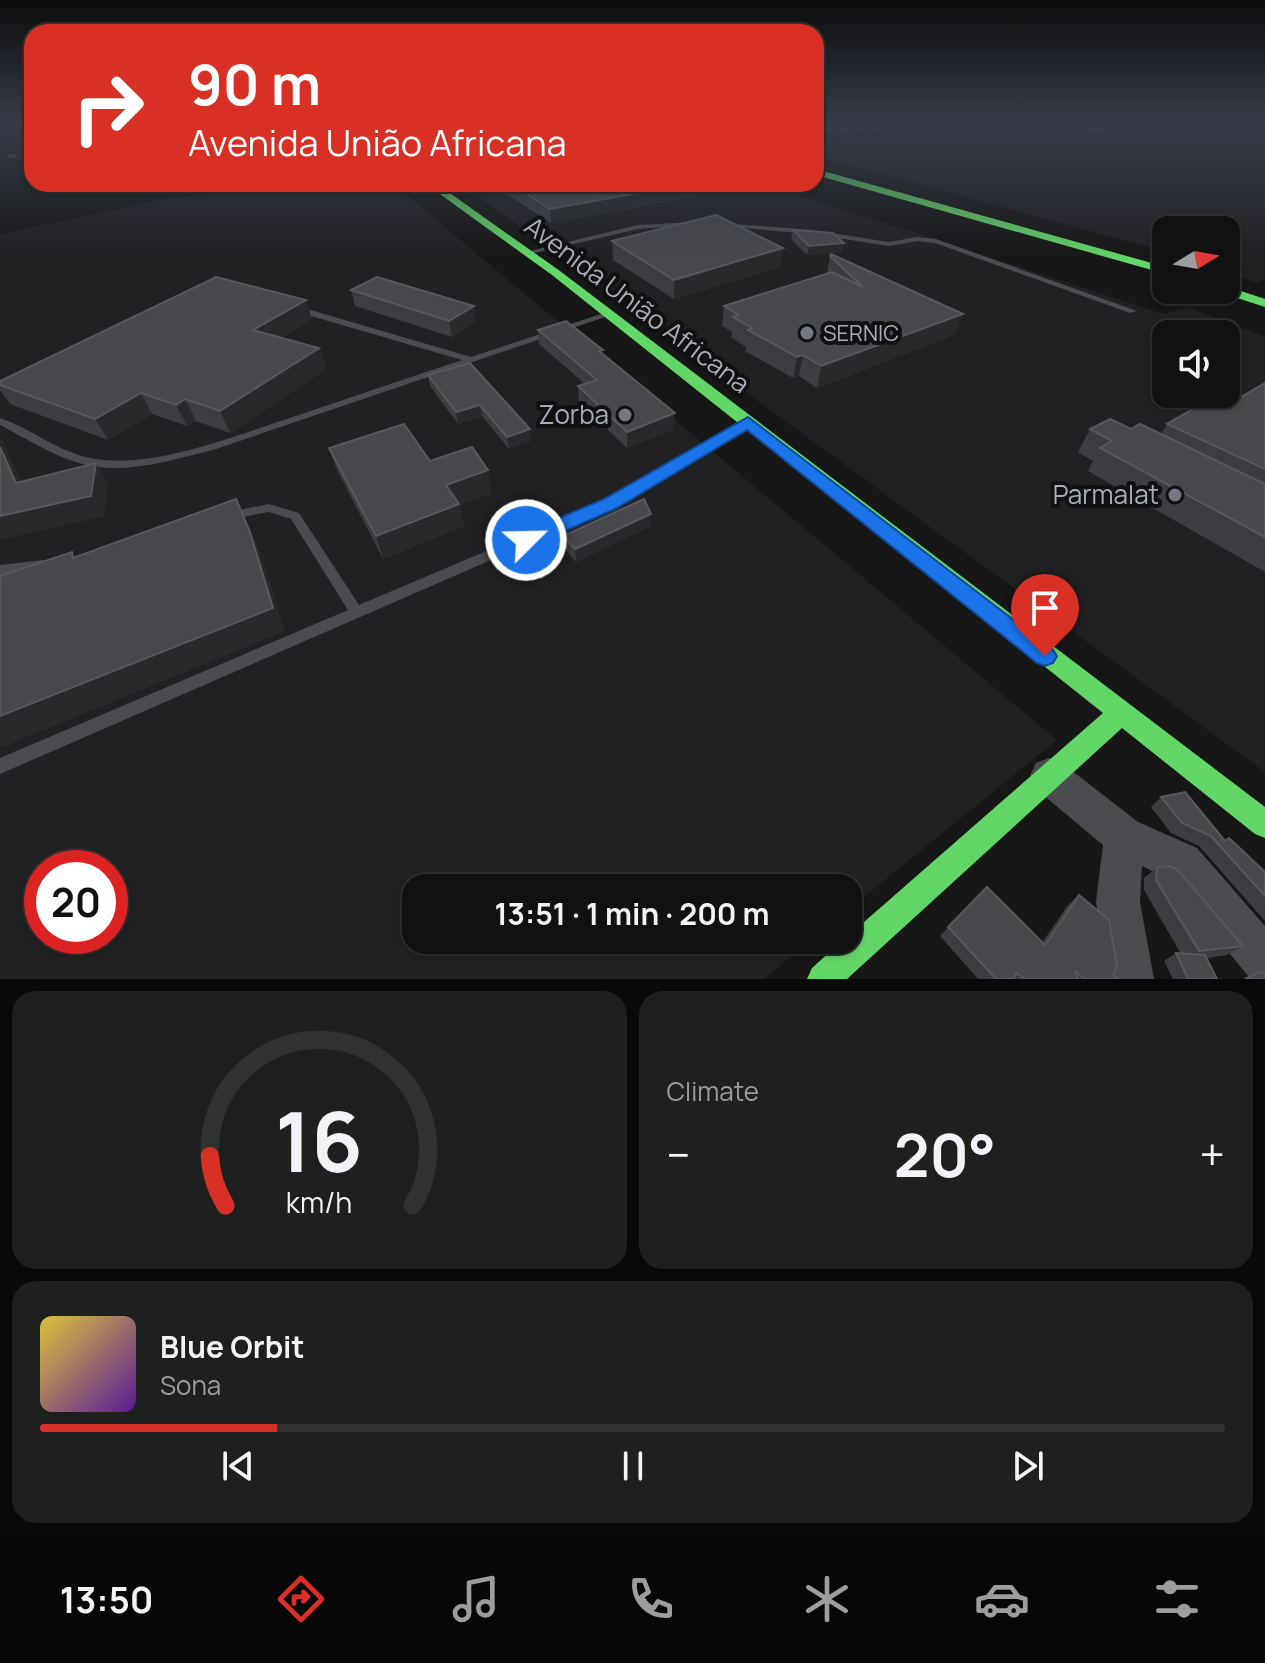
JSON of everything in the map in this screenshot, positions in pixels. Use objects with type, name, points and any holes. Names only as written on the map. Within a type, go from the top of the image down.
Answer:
[{"type":"main road","points":[[824,171],[1152,261]]},
{"type":"main road","points":[[824,171],[1152,267]]},
{"type":"main road","name":"Avenida União Africana","points":[[442,192],[748,422],[1119,715],[1265,824]]},
{"type":"main road","points":[[1240,287],[1265,295]]},
{"type":"main road","points":[[1240,295],[1265,303]]},
{"type":"main road","points":[[823,979],[1119,715]]},
{"type":"street","points":[[1049,776],[1124,836],[1182,863],[1265,961]]},
{"type":"street","points":[[1124,836],[1118,902],[1131,979]]},
{"type":"lane","points":[[526,253],[638,227],[696,223]]},
{"type":"lane","points":[[711,224],[812,232],[889,244],[917,239],[936,241],[1133,311]]},
{"type":"lane","points":[[287,306],[467,359]]},
{"type":"lane","points":[[0,421],[67,454],[98,463],[135,461],[209,448],[467,359],[607,315]]},
{"type":"lane","points":[[0,766],[611,503],[748,422]]},
{"type":"lane","points":[[215,519],[269,508],[295,516],[357,613]]},
{"type":"lane","points":[[0,570],[63,560]]},
{"type":"shaded area","points":[[859,168],[1265,168],[1265,279],[1258,283],[1240,277],[1240,216],[1152,216],[1152,248]]},
{"type":"shaded area","points":[[226,192],[400,192],[407,195],[1057,740],[862,899],[862,874],[402,874],[402,954],[794,954],[764,979],[0,979],[0,234],[175,197]]},
{"type":"shaded area","points":[[472,192],[790,192],[1164,314],[1187,307],[1221,320],[1152,320],[1152,408],[1240,408],[1240,327],[1265,337],[1265,772]]},
{"type":"building","points":[[523,192],[643,192],[550,209]]},
{"type":"building","points":[[716,215],[783,248],[674,280],[612,241]]},
{"type":"building","points":[[793,230],[833,233],[844,243],[809,246]]},
{"type":"building","name":"SERNIC","points":[[831,254],[963,314],[821,366],[803,355],[797,357],[748,330],[752,328],[733,317],[739,315],[724,306],[832,272],[863,287]]},
{"type":"building","points":[[216,277],[306,300],[253,330],[319,348],[220,411],[185,399],[176,405],[141,393],[95,419],[0,385],[0,381]]},
{"type":"building","points":[[377,277],[474,306],[449,321],[351,290]]},
{"type":"building","points":[[566,321],[675,413],[627,432],[578,386],[597,380],[538,330]]},
{"type":"building","points":[[470,363],[530,429],[507,437],[480,405],[456,412],[428,375]]},
{"type":"building","points":[[1265,383],[1265,469],[1167,424],[1195,408],[1240,408],[1241,397]]},
{"type":"building","points":[[1110,419],[1131,429],[1140,424],[1265,484],[1265,537],[1100,448],[1112,441],[1090,429]]},
{"type":"building","points":[[404,424],[430,461],[472,447],[488,470],[446,485],[459,504],[376,536],[329,448]]},
{"type":"building","points":[[0,447],[16,483],[96,463],[91,496],[0,516]]},
{"type":"building","points":[[236,499],[250,532],[273,608],[0,716],[0,576],[72,552],[73,558]]},
{"type":"building","points":[[644,499],[651,514],[575,549],[563,536]]},
{"type":"building","points":[[1185,792],[1225,841],[1229,838],[1265,872],[1265,896],[1211,836],[1182,823],[1161,797]]},
{"type":"building","points":[[1170,866],[1178,870],[1243,946],[1199,951],[1156,880],[1157,868]]},
{"type":"building","points":[[987,887],[1045,945],[1079,895],[1109,920],[1117,967],[1113,975],[1118,979],[1084,979],[1075,971],[1078,979],[1024,979],[1017,973],[1013,979],[996,979],[948,927]]},
{"type":"building","points":[[1176,953],[1205,955],[1217,979],[1188,979]]},
{"type":"building","points":[[1265,973],[1265,979],[1245,979]]},
{"type":"traffic: fast","points":[[824,174],[1152,267]]},
{"type":"traffic: fast","points":[[442,192],[556,273],[1265,824]]},
{"type":"traffic: fast","points":[[1240,295],[1265,303]]},
{"type":"traffic: fast","points":[[823,979],[1119,715]]},
{"type":"place","name":"SERNIC","points":[[807,333]]},
{"type":"place","name":"Zorba","points":[[625,415]]},
{"type":"place","name":"Parmalat","points":[[1175,495]]},
{"type":"route","points":[[526,540],[611,503],[748,422],[1045,656]]}]
